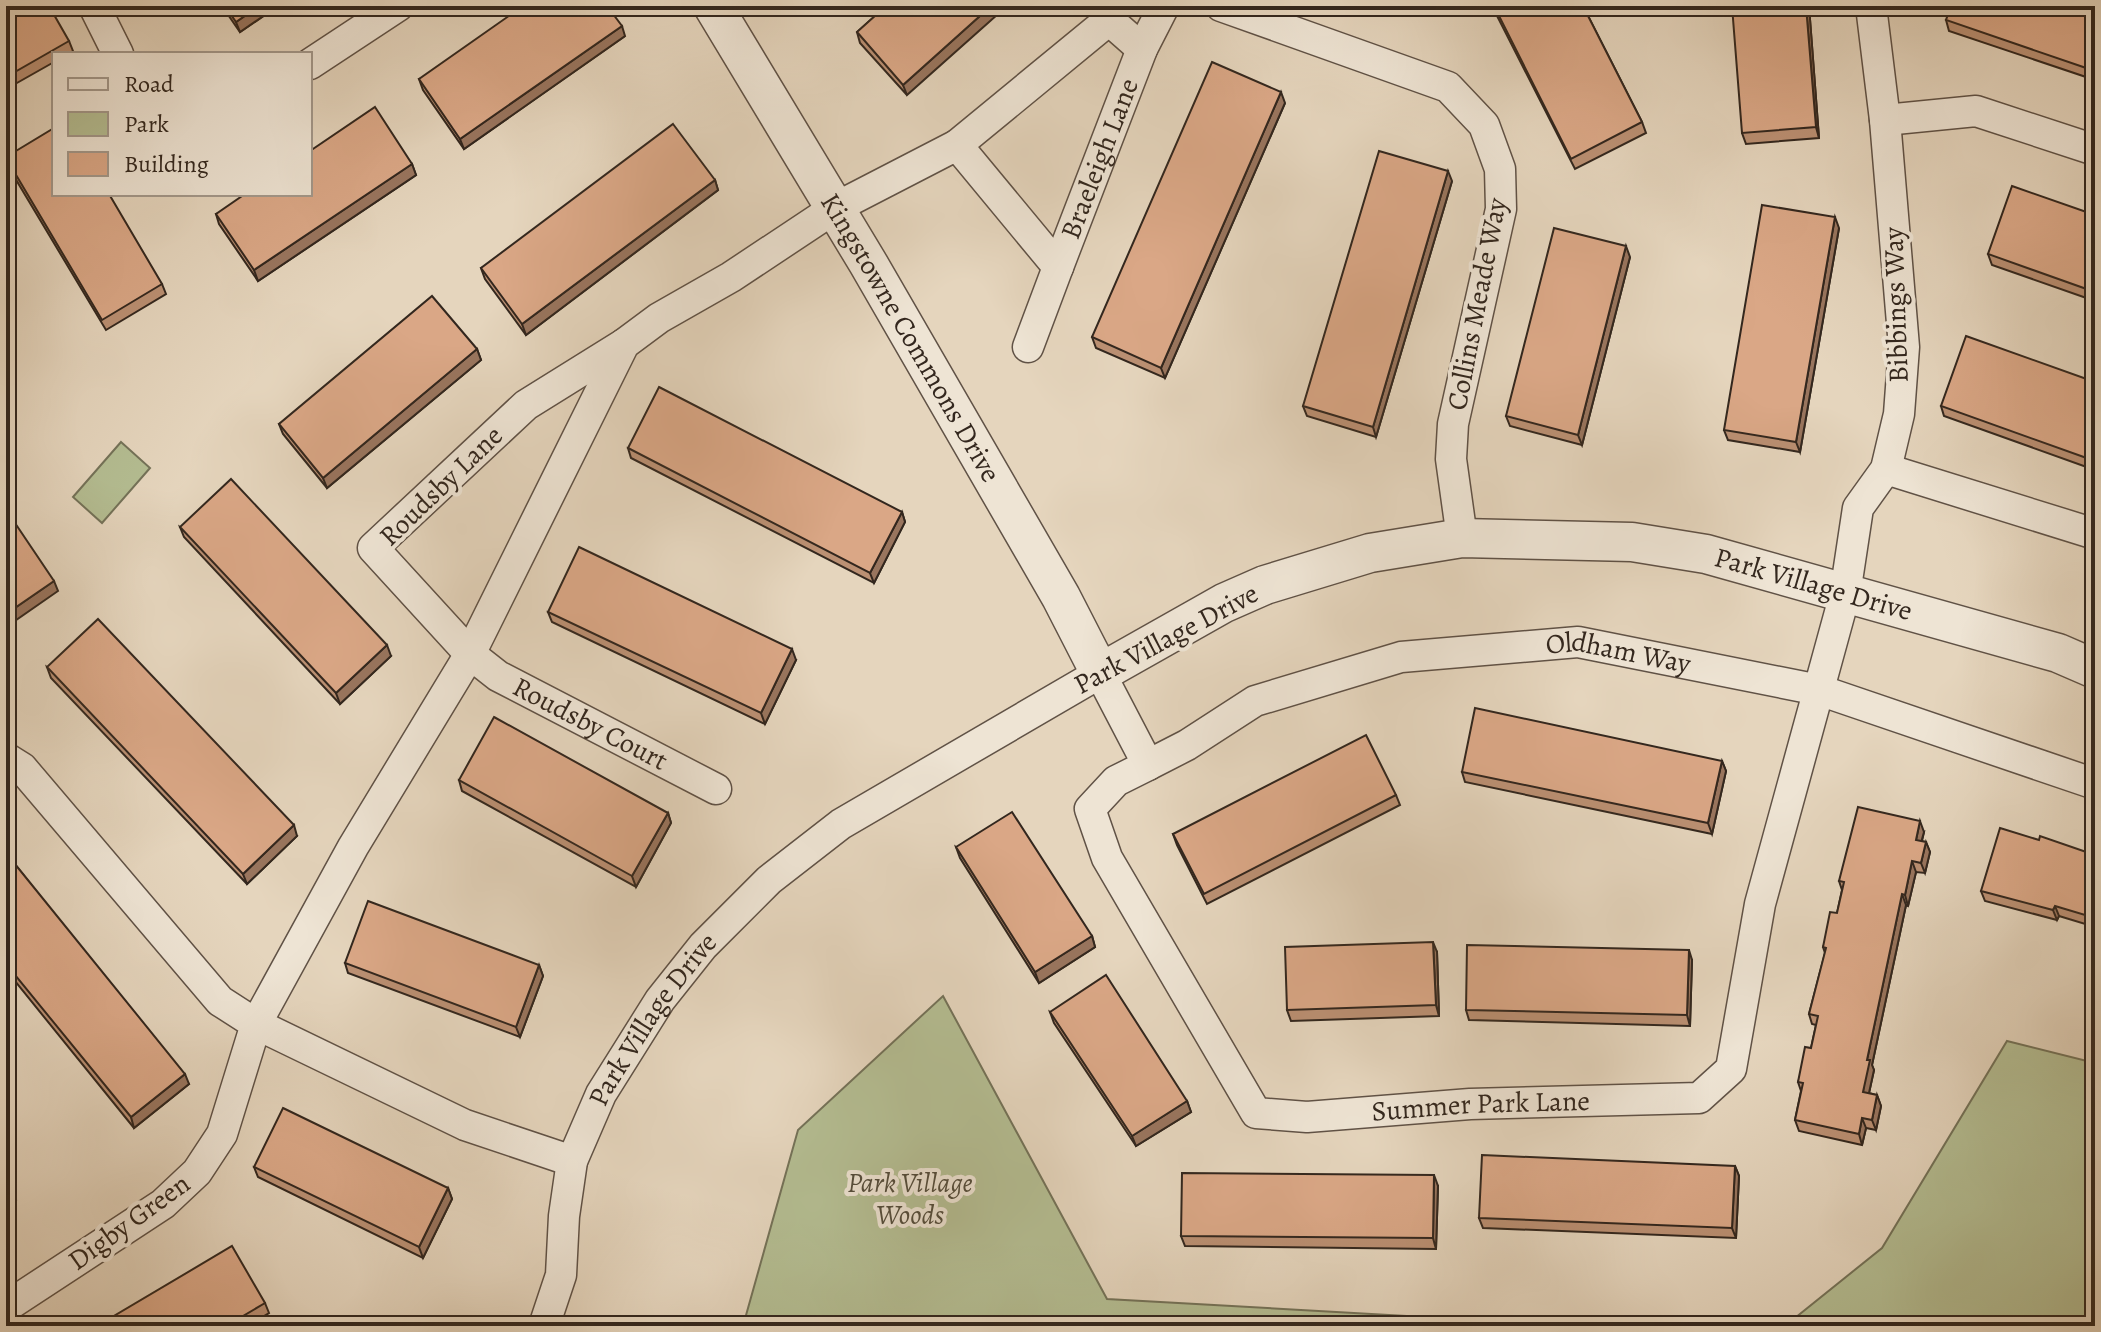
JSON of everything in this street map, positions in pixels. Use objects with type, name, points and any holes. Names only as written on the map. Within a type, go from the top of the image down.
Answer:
[{"type":"street","points":[[94,6],[117,52]]},
{"type":"street","points":[[312,63],[398,6]]},
{"type":"street","name":"Kingstowne Commons Drive","points":[[713,6],[835,208],[1053,583],[1100,673]]},
{"type":"street","name":"Braeleigh Lane","points":[[1028,347],[1142,49],[1164,6]]},
{"type":"street","name":"Collins Meade Way","points":[[1221,6],[1448,87],[1484,125],[1500,169],[1501,209],[1453,424],[1451,459],[1462,538]]},
{"type":"street","name":"Bibbings Way","points":[[1845,594],[1858,508],[1886,469],[1899,414],[1904,347],[1885,120],[1871,6]]},
{"type":"street","name":"Braeleigh Lane","points":[[835,208],[957,145],[1109,20],[1142,49]]},
{"type":"street","points":[[1885,120],[1976,111],[2095,150]]},
{"type":"street","name":"Braeleigh Lane","points":[[957,145],[1058,267]]},
{"type":"street","name":"Roudsby Lane","points":[[470,654],[373,548],[526,405],[835,208]]},
{"type":"street","name":"Roudsby Lane","points":[[256,1024],[353,847],[470,654],[624,344]]},
{"type":"street","points":[[1886,469],[2095,534]]},
{"type":"street","name":"Park Village Drive","points":[[544,1326],[561,1275],[564,1216],[572,1161],[601,1094],[660,1000],[703,946],[769,880],[841,824],[1224,603],[1265,585],[1370,553],[1462,538],[1632,542],[1706,554],[2058,653],[2095,669]]},
{"type":"street","name":"Summer Park Lane","points":[[1148,765],[1116,781],[1090,809],[1107,858],[1256,1113],[1307,1117],[1470,1104],[1699,1098],[1731,1069],[1760,904],[1845,594]]},
{"type":"street","name":"Oldham Way","points":[[1148,765],[1187,745],[1255,701],[1401,657],[1578,642],[1819,690],[2095,784]]},
{"type":"street","name":"Park Village Drive","points":[[2058,653],[2095,652]]},
{"type":"street","name":"Roudsby Court","points":[[470,654],[498,676],[716,789]]},
{"type":"street","points":[[1100,673],[1148,765]]},
{"type":"street","points":[[6,758],[22,768],[220,1001],[256,1024],[465,1125],[572,1161]]},
{"type":"street","name":"Digby Green","points":[[6,1307],[163,1204],[197,1172],[222,1134],[256,1024]]},
{"type":"green space","points":[[121,442],[150,468],[102,523],[73,497]]},
{"type":"green space","name":"Park Village Woods","points":[[943,996],[1107,1299],[1583,1326],[743,1326],[798,1130]]},
{"type":"green space","points":[[2007,1041],[2095,1063],[2095,1326],[1785,1326],[1882,1248]]},
{"type":"building","points":[[6,6],[49,6],[69,41],[6,77]]},
{"type":"building","points":[[225,6],[259,6],[236,22]]},
{"type":"building","points":[[523,6],[607,6],[622,26],[460,139],[419,79]]},
{"type":"building","points":[[886,6],[991,6],[903,85],[857,32]]},
{"type":"building","points":[[1494,6],[1583,6],[1642,122],[1571,159]]},
{"type":"building","points":[[1732,6],[1806,6],[1816,127],[1742,133]]},
{"type":"building","points":[[1951,6],[2095,6],[2095,71],[1946,20]]},
{"type":"building","points":[[1212,62],[1281,92],[1161,368],[1092,337]]},
{"type":"building","points":[[375,107],[412,164],[254,270],[216,214],[242,196],[312,196],[312,150]]},
{"type":"building","points":[[673,124],[715,180],[522,324],[481,268]]},
{"type":"building","points":[[52,129],[52,196],[110,196],[162,284],[102,320],[6,157]]},
{"type":"building","points":[[1379,151],[1448,171],[1373,427],[1303,406]]},
{"type":"building","points":[[2012,186],[2095,215],[2095,292],[1988,254]]},
{"type":"building","points":[[1762,205],[1835,217],[1796,442],[1724,430]]},
{"type":"building","points":[[1554,228],[1626,246],[1578,435],[1506,416]]},
{"type":"building","points":[[432,296],[477,349],[323,478],[279,424]]},
{"type":"building","points":[[1966,336],[2095,382],[2095,461],[1941,406]]},
{"type":"building","points":[[659,387],[902,512],[870,573],[628,448]]},
{"type":"building","points":[[231,479],[387,645],[336,693],[180,527]]},
{"type":"building","points":[[15,523],[54,581],[6,614],[6,530]]},
{"type":"building","points":[[579,547],[792,649],[761,713],[548,612]]},
{"type":"building","points":[[98,619],[294,825],[243,874],[47,667]]},
{"type":"building","points":[[1475,708],[1722,761],[1708,823],[1462,772]]},
{"type":"building","points":[[494,717],[668,813],[632,876],[459,780]]},
{"type":"building","points":[[1366,735],[1396,795],[1204,894],[1173,834]]},
{"type":"building","points":[[1858,807],[1920,821],[1916,840],[1926,842],[1921,863],[1912,861],[1905,895],[1902,894],[1863,1092],[1877,1095],[1872,1120],[1862,1118],[1859,1134],[1795,1120],[1803,1083],[1798,1082],[1805,1047],[1811,1048],[1818,1016],[1809,1014],[1826,948],[1823,947],[1830,912],[1837,913],[1844,882],[1839,881]]},
{"type":"building","points":[[1012,812],[1092,936],[1035,972],[956,847]]},
{"type":"building","points":[[2000,828],[2039,840],[2040,836],[2095,855],[2095,918],[2055,906],[2053,910],[1981,891]]},
{"type":"building","points":[[6,853],[185,1074],[131,1117],[6,964]]},
{"type":"building","points":[[368,901],[539,965],[516,1027],[345,963]]},
{"type":"building","points":[[1433,942],[1436,1005],[1287,1010],[1285,947]]},
{"type":"building","points":[[1467,945],[1689,950],[1687,1015],[1466,1010]]},
{"type":"building","points":[[1106,975],[1187,1101],[1132,1136],[1050,1012]]},
{"type":"building","points":[[283,1108],[448,1188],[419,1247],[254,1167]]},
{"type":"building","points":[[1482,1155],[1735,1166],[1732,1228],[1479,1218]]},
{"type":"building","points":[[1182,1173],[1434,1175],[1433,1238],[1181,1236]]},
{"type":"building","points":[[232,1246],[265,1303],[226,1326],[97,1326]]}]
